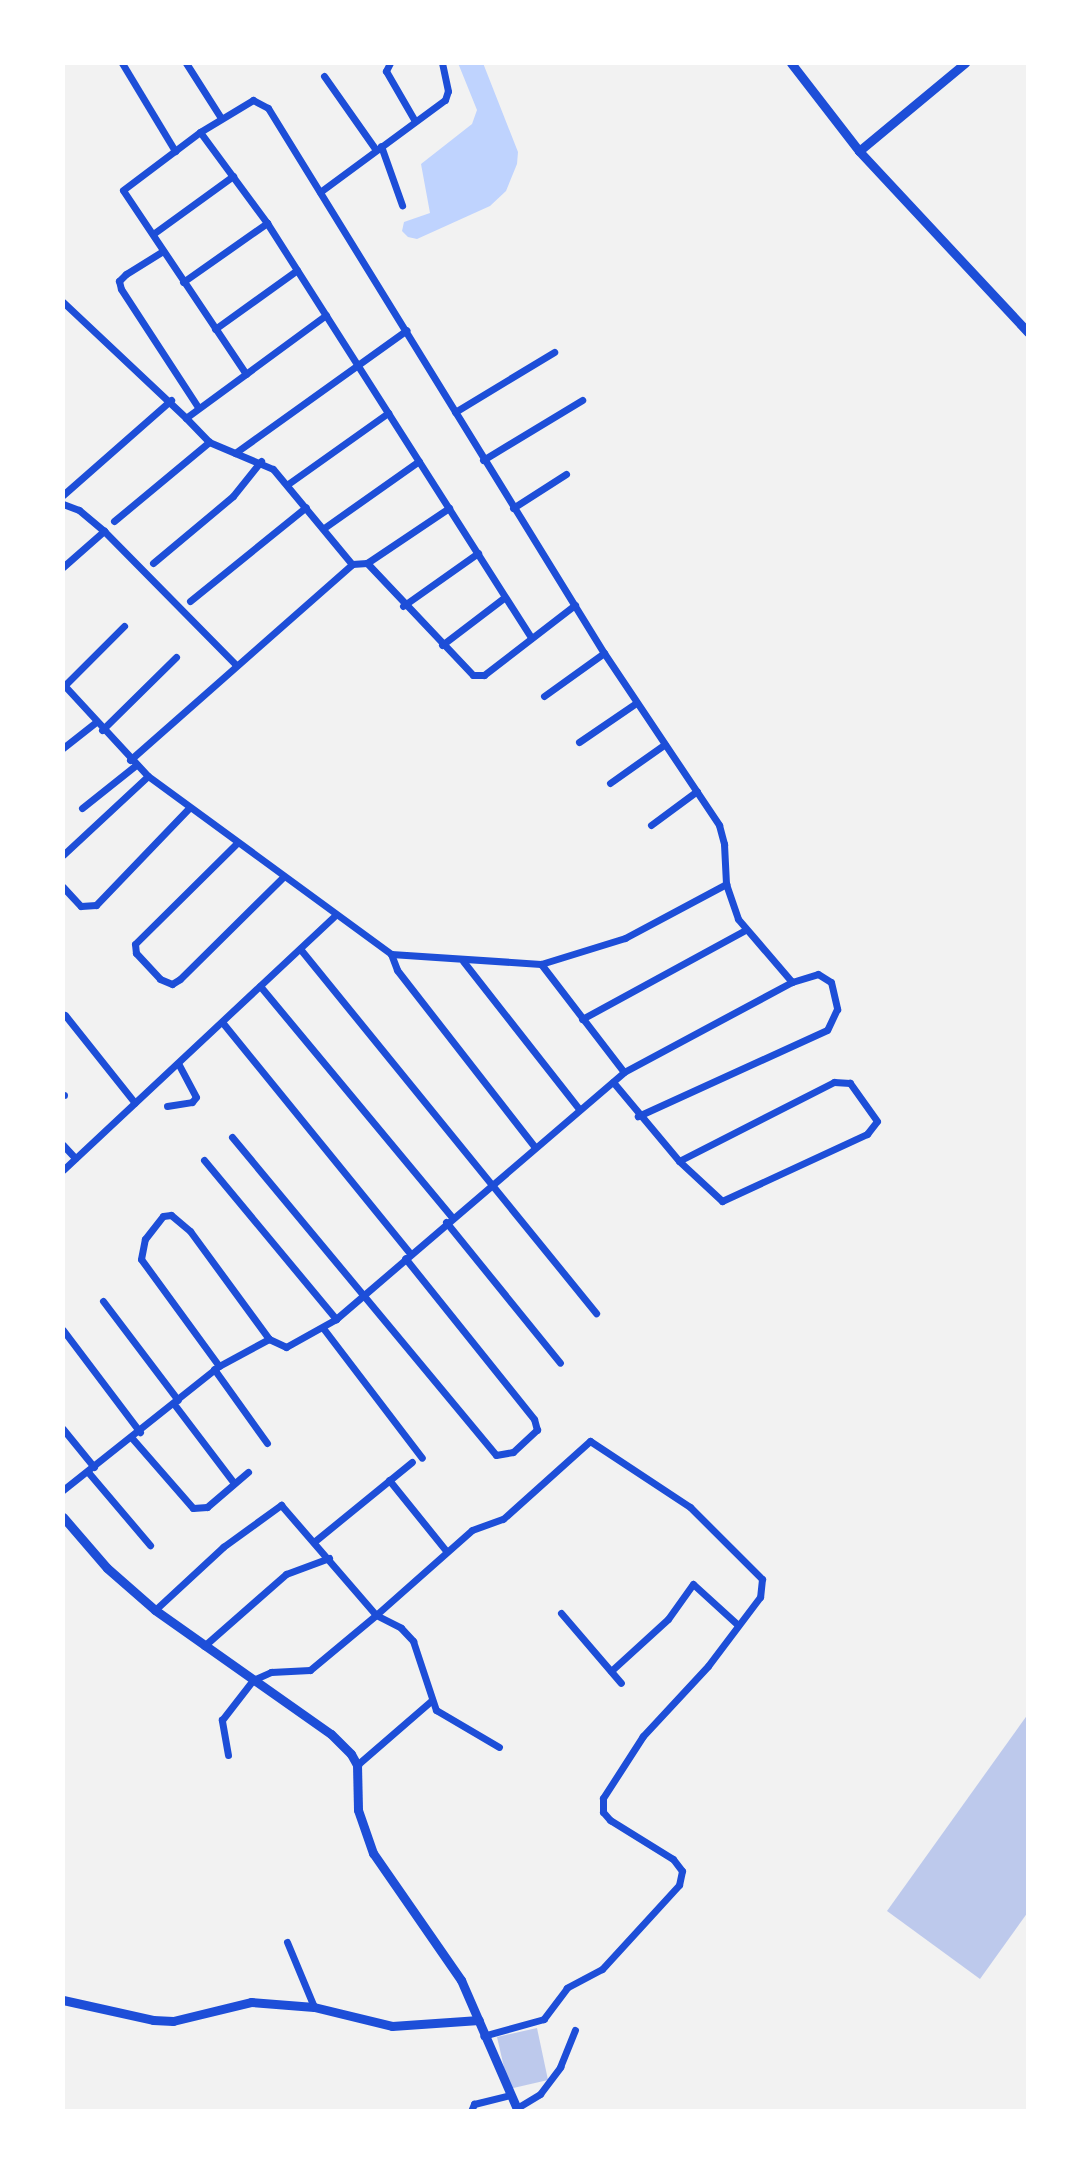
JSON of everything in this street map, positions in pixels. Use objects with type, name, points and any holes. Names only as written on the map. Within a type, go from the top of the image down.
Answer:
[{"type":"street","points":[[122,63],[175,151]]},
{"type":"street","points":[[186,63],[221,118]]},
{"type":"street","points":[[390,63],[386,71],[415,121]]},
{"type":"street","points":[[320,192],[445,100],[449,91],[442,63]]},
{"type":"street","points":[[792,63],[859,151],[1028,332]]},
{"type":"street","points":[[859,151],[965,63]]},
{"type":"street","points":[[324,76],[379,148],[402,205]]},
{"type":"street","points":[[246,374],[123,190],[242,103],[261,103],[407,330],[483,460],[604,653],[697,791],[724,844],[726,884],[745,930],[792,982]]},
{"type":"street","points":[[200,132],[267,223],[531,638]]},
{"type":"street","points":[[153,234],[233,176]]},
{"type":"street","points":[[183,282],[267,223]]},
{"type":"street","points":[[163,251],[119,281],[121,289],[198,407]]},
{"type":"street","points":[[215,330],[297,270]]},
{"type":"street","points":[[63,302],[171,400],[209,442],[261,461],[288,484],[352,564]]},
{"type":"street","points":[[186,418],[326,315]]},
{"type":"street","points":[[235,453],[357,363],[407,330]]},
{"type":"street","points":[[455,412],[554,352]]},
{"type":"street","points":[[63,495],[171,400]]},
{"type":"street","points":[[483,460],[582,400]]},
{"type":"street","points":[[288,484],[388,413]]},
{"type":"street","points":[[114,521],[209,442]]},
{"type":"street","points":[[153,563],[249,481],[261,461]]},
{"type":"street","points":[[324,528],[419,461]]},
{"type":"street","points":[[513,508],[566,474]]},
{"type":"street","points":[[63,504],[104,531],[236,665]]},
{"type":"street","points":[[190,601],[306,507]]},
{"type":"street","points":[[82,808],[236,665],[352,564],[367,563],[449,508]]},
{"type":"street","points":[[63,567],[104,531]]},
{"type":"street","points":[[404,606],[478,554]]},
{"type":"street","points":[[367,563],[404,606],[473,675],[484,674],[575,605]]},
{"type":"street","points":[[442,645],[505,597]]},
{"type":"street","points":[[124,626],[64,685],[133,762],[188,809],[334,916],[391,954],[463,961],[541,964],[625,938],[726,884]]},
{"type":"street","points":[[544,696],[604,653]]},
{"type":"street","points":[[102,730],[177,657]]},
{"type":"street","points":[[579,742],[636,703]]},
{"type":"street","points":[[63,748],[96,722]]},
{"type":"street","points":[[610,783],[664,744]]},
{"type":"street","points":[[63,855],[148,776]]},
{"type":"street","points":[[651,825],[697,791]]},
{"type":"street","points":[[63,887],[81,906],[93,907],[188,809]]},
{"type":"street","points":[[236,844],[135,944],[136,953],[160,979],[172,984],[180,979],[282,878]]},
{"type":"street","points":[[63,1170],[301,950],[334,916]]},
{"type":"street","points":[[582,1019],[745,930]]},
{"type":"street","points":[[301,950],[596,1313]]},
{"type":"street","points":[[391,954],[397,970],[535,1147]]},
{"type":"street","points":[[463,961],[579,1109]]},
{"type":"street","points":[[541,964],[624,1072]]},
{"type":"street","points":[[267,1443],[139,1255],[145,1239],[167,1214],[190,1231],[269,1339],[286,1347],[336,1320],[407,1255],[624,1072],[792,982],[818,974],[831,982],[837,1009],[827,1030],[638,1116]]},
{"type":"street","points":[[260,986],[449,1220],[560,1363]]},
{"type":"street","points":[[65,1015],[135,1103]]},
{"type":"street","points":[[222,1022],[534,1419],[537,1430],[531,1438],[513,1451],[496,1455],[232,1138]]},
{"type":"street","points":[[167,1106],[192,1102],[196,1097],[178,1063]]},
{"type":"street","points":[[613,1082],[638,1116],[679,1161],[717,1199],[727,1201],[867,1134],[877,1121],[850,1083],[841,1081],[679,1161]]},
{"type":"street","points":[[63,1145],[75,1158]]},
{"type":"street","points":[[204,1160],[336,1320]]},
{"type":"street","points":[[103,1301],[234,1483]]},
{"type":"street","points":[[323,1328],[422,1458]]},
{"type":"street","points":[[63,1330],[140,1432]]},
{"type":"street","points":[[63,1490],[140,1432],[217,1367],[269,1339]]},
{"type":"street","points":[[63,1429],[150,1545]]},
{"type":"street","points":[[131,1437],[193,1508],[207,1507],[248,1472]]},
{"type":"street","points":[[228,1755],[222,1720],[253,1680],[271,1672],[310,1670],[478,1527],[503,1519],[590,1441],[690,1507],[762,1579],[760,1597],[708,1666],[643,1735],[603,1798],[603,1812],[610,1820],[673,1859],[682,1871],[679,1885],[602,1969],[567,1988],[544,2019],[484,2036]]},
{"type":"street","points":[[315,1541],[412,1462]]},
{"type":"street","points":[[389,1480],[447,1552]]},
{"type":"street","points":[[155,1610],[223,1546],[278,1506],[286,1507],[376,1615],[401,1628],[413,1641],[430,1701],[456,1724],[499,1747]]},
{"type":"street","points":[[63,1517],[107,1568],[155,1610],[331,1734],[357,1765],[358,1810],[373,1853],[453,1968],[479,2020],[517,2110],[540,2094],[560,2067],[575,2030]]},
{"type":"street","points":[[204,1646],[286,1574],[329,1558]]},
{"type":"street","points":[[611,1671],[668,1619],[693,1584],[738,1625]]},
{"type":"street","points":[[561,1613],[621,1683]]},
{"type":"street","points":[[357,1765],[430,1701]]},
{"type":"street","points":[[287,1942],[314,2007]]},
{"type":"street","points":[[63,2000],[173,2021],[251,2003],[314,2007],[392,2026],[479,2020]]},
{"type":"street","points":[[471,2111],[474,2104],[509,2095]]},
{"type":"water","points":[[458,63],[483,63],[518,152],[517,164],[506,191],[490,206],[417,239],[408,237],[402,231],[404,222],[430,213],[421,164],[472,124],[477,110]]},
{"type":"building","points":[[1028,1714],[1028,1912],[980,1979],[887,1911]]},
{"type":"building","points":[[537,2028],[548,2080],[509,2089],[497,2037]]}]
